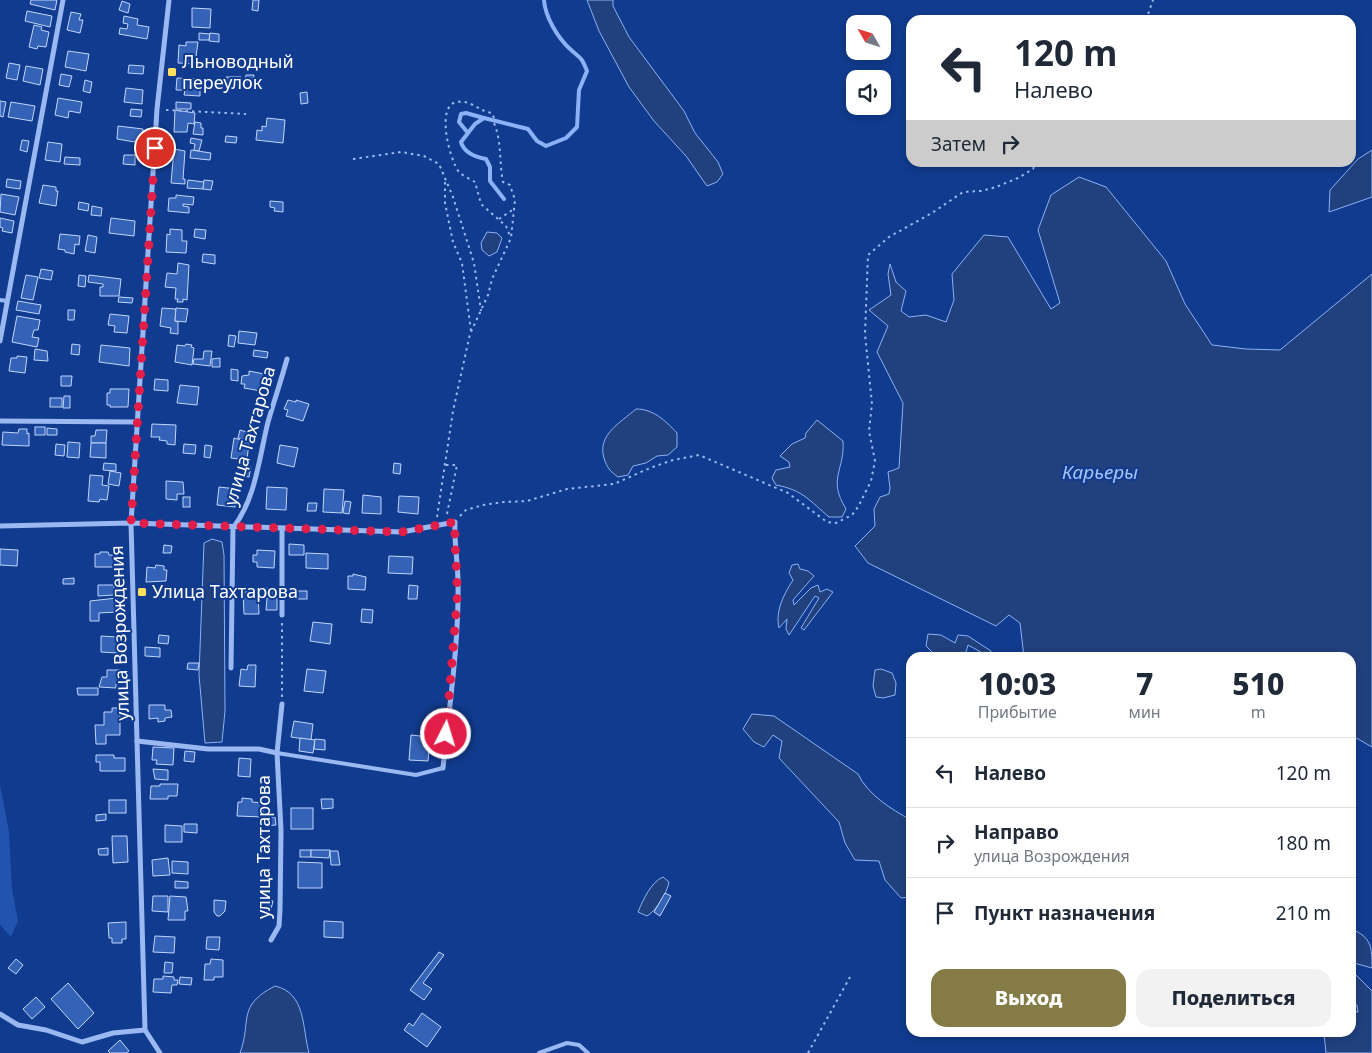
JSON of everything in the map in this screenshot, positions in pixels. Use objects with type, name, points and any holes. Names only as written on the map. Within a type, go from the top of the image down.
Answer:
[{"type":"street","points":[[0,342],[63,0]]},
{"type":"street","name":"улица Возрождения","points":[[145,1030],[131,523],[157,109],[169,0]]},
{"type":"street","name":"улица Тахтарова","points":[[231,668],[233,528],[242,516],[254,483],[268,422],[287,359]]},
{"type":"street","points":[[0,421],[138,422]]},
{"type":"street","points":[[0,526],[131,523],[233,528],[402,532],[455,522],[454,540],[458,583],[456,635],[444,768]]},
{"type":"street","points":[[282,528],[282,615]]},
{"type":"street","name":"улица Тахтарова","points":[[271,940],[279,926],[280,910],[282,830],[277,753],[282,704]]},
{"type":"street","name":"улица Тахтарова","points":[[137,742],[208,749],[259,749],[277,753]]},
{"type":"street","points":[[0,1014],[18,1026],[46,1030],[82,1042],[113,1033],[145,1030],[160,1053]]},
{"type":"lane","points":[[0,300],[7,301]]},
{"type":"lane","points":[[277,753],[416,775],[444,768]]},
{"type":"lane","points":[[539,1053],[567,1043],[579,1044],[588,1053]]},
{"type":"path","points":[[1148,15],[1153,0]]},
{"type":"path","points":[[494,118],[492,113],[485,112],[468,102],[456,102],[448,109],[445,120],[448,148],[459,171],[475,182],[481,204],[506,226],[511,238]]},
{"type":"path","points":[[157,109],[246,114]]},
{"type":"path","points":[[436,526],[460,376],[471,331],[511,238],[515,200],[510,185],[503,182],[499,135],[494,123]]},
{"type":"path","points":[[353,159],[401,152],[424,156],[439,164],[453,197],[474,263],[481,311]]},
{"type":"path","points":[[455,522],[466,510],[483,505],[504,502],[527,502],[567,489],[614,484],[673,460],[699,456],[788,493],[826,522],[836,523],[852,515],[871,481],[875,461],[869,431],[872,404],[865,334],[868,255],[889,237],[932,213],[963,192],[981,191],[996,187],[1018,178],[1034,167]]},
{"type":"path","points":[[445,180],[445,203],[453,242],[462,263],[471,331]]},
{"type":"path","points":[[499,219],[514,209]]},
{"type":"path","points":[[445,465],[456,465],[445,524]]},
{"type":"path","points":[[282,615],[282,704]]},
{"type":"path","points":[[808,1053],[850,977]]},
{"type":"shaded area","points":[[0,785],[9,832],[12,889],[18,921],[11,937],[0,925]]},
{"type":"water","points":[[587,0],[613,0],[613,6],[629,37],[684,111],[695,133],[718,162],[723,174],[717,182],[707,186],[686,156],[654,121],[629,87],[599,31]]},
{"type":"water","points":[[1372,150],[1372,197],[1329,212],[1330,190],[1351,167],[1356,167],[1358,159]]},
{"type":"water","name":"Карьеры","points":[[1079,177],[1106,187],[1166,261],[1185,304],[1212,345],[1280,350],[1372,274],[1372,747],[1356,738],[1356,652],[1023,652],[1020,623],[1009,615],[996,626],[868,563],[855,546],[875,526],[874,509],[880,497],[889,494],[888,472],[899,468],[903,403],[877,352],[888,326],[869,310],[891,295],[888,274],[890,264],[896,282],[906,291],[901,311],[909,317],[926,315],[946,322],[954,300],[952,274],[984,235],[1008,237],[1051,309],[1060,303],[1038,230],[1051,195]]},
{"type":"water","points":[[487,232],[497,233],[502,238],[497,252],[489,256],[482,250],[481,243]]},
{"type":"water","points":[[636,409],[653,413],[668,424],[677,433],[677,447],[668,455],[657,456],[646,463],[633,466],[628,475],[618,477],[606,464],[603,450],[604,443],[611,430]]},
{"type":"water","points":[[817,420],[843,441],[842,460],[837,482],[840,498],[846,509],[842,517],[829,517],[800,493],[776,485],[772,478],[776,470],[790,467],[789,462],[780,456],[792,444],[805,438],[806,433]]},
{"type":"water","points":[[212,539],[222,542],[224,555],[225,711],[222,742],[205,743],[199,675],[204,543]]},
{"type":"water","points":[[798,564],[800,569],[808,571],[814,576],[793,600],[794,605],[811,588],[818,585],[820,592],[827,589],[833,592],[804,630],[801,628],[819,598],[815,596],[789,635],[786,629],[787,619],[779,628],[778,615],[784,597],[793,580],[789,573],[792,565]]},
{"type":"water","points":[[928,634],[941,635],[955,643],[958,635],[968,636],[991,651],[981,652],[968,645],[966,652],[932,652],[926,646]]},
{"type":"water","points":[[881,669],[892,673],[896,683],[895,695],[883,698],[876,697],[873,686],[875,670]]},
{"type":"water","points":[[752,714],[774,716],[858,774],[862,782],[874,795],[906,817],[906,898],[901,898],[885,880],[879,861],[855,860],[845,843],[839,822],[779,758],[782,741],[773,735],[764,747],[754,742],[743,729]]},
{"type":"water","points":[[663,877],[669,882],[658,906],[647,916],[638,912],[651,887]]},
{"type":"water","points":[[1356,931],[1369,944],[1372,955],[1372,968],[1356,964]]},
{"type":"water","points":[[1356,975],[1372,991],[1372,1053],[1326,1053],[1324,1037],[1356,1037]]},
{"type":"water","points":[[275,986],[285,990],[298,1003],[309,1053],[240,1053],[250,1008],[255,1000]]},
{"type":"building","points":[[31,0],[57,0],[55,10],[30,4]]},
{"type":"building","points":[[253,0],[259,0],[258,11],[252,10]]},
{"type":"building","points":[[122,1],[130,4],[128,13],[119,10]]},
{"type":"building","points":[[192,8],[211,9],[210,28],[192,27]]},
{"type":"building","points":[[27,11],[52,16],[50,27],[25,21]]},
{"type":"building","points":[[71,12],[81,14],[79,20],[83,20],[80,33],[67,30]]},
{"type":"building","points":[[124,16],[138,19],[137,25],[149,27],[147,39],[119,34],[120,28],[127,29],[128,24],[123,23]]},
{"type":"building","points":[[34,25],[42,27],[41,30],[49,32],[46,47],[38,46],[37,49],[29,47]]},
{"type":"building","points":[[199,33],[210,34],[209,40],[199,40]]},
{"type":"building","points":[[210,33],[219,34],[219,42],[209,41]]},
{"type":"building","points":[[186,42],[198,42],[195,64],[178,63],[179,45],[186,46]]},
{"type":"building","points":[[68,51],[89,54],[86,71],[65,67]]},
{"type":"building","points":[[9,63],[20,65],[17,80],[6,78]]},
{"type":"building","points":[[129,65],[144,66],[143,74],[128,73]]},
{"type":"building","points":[[26,66],[43,69],[40,85],[23,81]]},
{"type":"building","points":[[61,74],[72,76],[69,87],[59,85]]},
{"type":"building","points":[[246,75],[254,75],[253,82],[245,82]]},
{"type":"building","points":[[226,77],[241,77],[241,82],[227,82]]},
{"type":"building","points":[[177,78],[197,79],[197,89],[200,89],[200,96],[184,95],[185,90],[176,90]]},
{"type":"building","points":[[85,80],[92,82],[90,93],[83,91]]},
{"type":"building","points":[[126,88],[143,90],[142,104],[124,102]]},
{"type":"building","points":[[307,92],[308,103],[301,104],[300,93]]},
{"type":"building","points":[[58,98],[82,102],[80,113],[69,111],[68,118],[55,115]]},
{"type":"building","points":[[0,101],[6,102],[3,117],[0,116]]},
{"type":"building","points":[[11,102],[35,106],[32,121],[8,117]]},
{"type":"building","points":[[176,102],[191,103],[191,109],[176,109]]},
{"type":"building","points":[[131,109],[142,110],[141,117],[130,116]]},
{"type":"building","points":[[175,110],[195,113],[194,124],[188,123],[187,132],[174,132]]},
{"type":"building","points":[[267,118],[285,120],[283,143],[256,140],[257,130],[262,131],[262,126],[266,127]]},
{"type":"building","points":[[195,122],[201,123],[203,135],[193,134]]},
{"type":"building","points":[[118,126],[143,129],[141,143],[117,139]]},
{"type":"building","points":[[226,136],[237,137],[236,143],[225,142]]},
{"type":"building","points":[[191,138],[202,140],[199,151],[194,150],[195,144],[190,143]]},
{"type":"building","points":[[22,140],[29,141],[27,152],[20,150]]},
{"type":"building","points":[[48,142],[62,144],[60,162],[45,160]]},
{"type":"building","points":[[174,149],[185,151],[183,179],[185,179],[185,184],[171,183]]},
{"type":"building","points":[[191,150],[211,153],[210,160],[190,158]]},
{"type":"building","points":[[124,155],[135,155],[135,165],[123,164]]},
{"type":"building","points":[[65,157],[80,158],[80,165],[64,164]]},
{"type":"building","points":[[7,179],[21,181],[20,189],[6,187]]},
{"type":"building","points":[[188,180],[204,182],[203,189],[187,188]]},
{"type":"building","points":[[204,180],[213,181],[211,190],[203,189]]},
{"type":"building","points":[[43,185],[56,187],[56,191],[58,191],[56,206],[39,203]]},
{"type":"building","points":[[1,194],[19,197],[15,215],[0,212]]},
{"type":"building","points":[[176,195],[194,197],[193,205],[183,204],[183,206],[189,207],[189,213],[168,211],[169,198],[176,198]]},
{"type":"building","points":[[270,201],[283,202],[283,212],[274,211],[275,208],[270,207]]},
{"type":"building","points":[[79,202],[89,204],[88,211],[78,209]]},
{"type":"building","points":[[92,206],[102,208],[101,216],[91,215]]},
{"type":"building","points":[[0,218],[14,221],[12,233],[2,231]]},
{"type":"building","points":[[111,218],[135,221],[134,236],[109,233]]},
{"type":"building","points":[[170,229],[182,230],[182,241],[187,241],[186,253],[166,252],[167,234],[170,235]]},
{"type":"building","points":[[195,229],[206,230],[205,239],[194,237]]},
{"type":"building","points":[[60,234],[80,236],[79,245],[75,244],[74,254],[58,249]]},
{"type":"building","points":[[88,235],[97,237],[95,253],[85,251]]},
{"type":"building","points":[[203,254],[215,255],[215,264],[202,262]]},
{"type":"building","points":[[178,263],[189,265],[187,300],[183,299],[183,302],[177,302],[178,299],[175,299],[176,288],[165,287],[167,273],[177,274]]},
{"type":"building","points":[[41,269],[53,271],[51,280],[39,278]]},
{"type":"building","points":[[26,275],[38,277],[33,300],[21,298]]},
{"type":"building","points":[[79,275],[86,276],[85,287],[78,286]]},
{"type":"building","points":[[89,275],[121,279],[119,296],[100,296],[100,287],[103,287],[103,284],[88,282]]},
{"type":"building","points":[[119,297],[133,298],[132,303],[118,302]]},
{"type":"building","points":[[18,301],[41,305],[39,314],[16,310]]},
{"type":"building","points":[[162,308],[176,309],[175,321],[178,322],[178,334],[170,333],[171,328],[160,326]]},
{"type":"building","points":[[176,308],[188,309],[186,322],[175,321]]},
{"type":"building","points":[[68,310],[75,310],[74,320],[68,320]]},
{"type":"building","points":[[110,314],[129,316],[127,333],[114,332],[115,326],[108,325]]},
{"type":"building","points":[[17,316],[40,320],[38,330],[34,330],[32,337],[39,338],[37,347],[12,342]]},
{"type":"building","points":[[239,331],[257,333],[255,345],[238,343]]},
{"type":"building","points":[[229,335],[236,336],[234,347],[228,346]]},
{"type":"building","points":[[72,344],[80,345],[79,355],[71,354]]},
{"type":"building","points":[[186,344],[192,345],[191,347],[194,348],[192,365],[175,362],[177,345],[185,346]]},
{"type":"building","points":[[101,345],[130,348],[129,366],[99,362]]},
{"type":"building","points":[[35,349],[47,351],[48,361],[34,360]]},
{"type":"building","points":[[254,350],[268,352],[267,358],[253,356]]},
{"type":"building","points":[[204,351],[212,351],[210,366],[193,364],[194,359],[203,359]]},
{"type":"building","points":[[17,356],[27,357],[25,373],[9,371],[11,358],[17,358]]},
{"type":"building","points":[[220,358],[220,367],[212,367],[212,359]]},
{"type":"building","points":[[231,369],[238,370],[238,381],[231,380]]},
{"type":"building","points":[[249,371],[264,374],[261,391],[244,388],[245,384],[241,384],[242,376],[249,375]]},
{"type":"building","points":[[61,376],[72,376],[71,386],[61,386]]},
{"type":"building","points":[[155,379],[168,380],[168,391],[154,390]]},
{"type":"building","points":[[180,385],[199,387],[197,405],[177,403]]},
{"type":"building","points":[[110,389],[129,389],[128,407],[110,407],[110,405],[107,405],[107,393],[110,393]]},
{"type":"building","points":[[64,396],[70,396],[70,408],[63,408]]},
{"type":"building","points":[[50,398],[62,398],[62,407],[50,407]]},
{"type":"building","points":[[288,400],[309,404],[303,421],[286,416],[288,410],[284,409]]},
{"type":"building","points":[[152,424],[176,425],[175,445],[159,440],[160,437],[151,437]]},
{"type":"building","points":[[35,427],[45,427],[45,435],[35,435]]},
{"type":"building","points":[[47,428],[57,429],[57,435],[47,435]]},
{"type":"building","points":[[19,429],[27,429],[27,434],[29,433],[29,446],[2,445],[3,432],[18,433]]},
{"type":"building","points":[[96,430],[107,430],[106,443],[91,443],[91,436],[95,436]]},
{"type":"building","points":[[240,430],[250,433],[249,440],[238,438]]},
{"type":"building","points":[[234,438],[249,442],[247,460],[231,458]]},
{"type":"building","points":[[68,442],[80,443],[79,458],[67,457]]},
{"type":"building","points":[[91,443],[106,443],[106,458],[90,457]]},
{"type":"building","points":[[56,444],[65,445],[64,456],[55,455]]},
{"type":"building","points":[[184,444],[196,445],[195,454],[183,453]]},
{"type":"building","points":[[205,445],[212,446],[210,458],[204,457]]},
{"type":"building","points":[[280,445],[298,448],[294,467],[277,463]]},
{"type":"building","points":[[104,463],[116,464],[116,471],[103,470]]},
{"type":"building","points":[[394,463],[401,464],[400,474],[393,473]]},
{"type":"building","points":[[245,466],[251,467],[249,477],[243,476]]},
{"type":"building","points":[[110,471],[121,473],[119,486],[108,484]]},
{"type":"building","points":[[90,475],[103,476],[102,485],[109,486],[107,500],[100,499],[99,502],[88,501]]},
{"type":"building","points":[[166,481],[183,482],[184,494],[177,494],[177,500],[166,499]]},
{"type":"building","points":[[219,487],[237,489],[235,507],[217,505]]},
{"type":"building","points":[[267,487],[287,488],[286,510],[266,509]]},
{"type":"building","points":[[324,489],[344,490],[342,513],[323,512]]},
{"type":"building","points":[[363,495],[381,497],[381,514],[362,513]]},
{"type":"building","points":[[399,496],[419,497],[418,514],[398,512]]},
{"type":"building","points":[[183,497],[190,497],[190,507],[183,507]]},
{"type":"building","points":[[345,501],[351,502],[349,514],[343,513]]},
{"type":"building","points":[[308,503],[317,503],[316,511],[307,511]]},
{"type":"building","points":[[289,544],[304,545],[304,555],[289,555]]},
{"type":"building","points":[[164,545],[172,546],[171,553],[163,553]]},
{"type":"building","points":[[0,549],[18,550],[17,566],[0,565]]},
{"type":"building","points":[[257,550],[275,551],[274,568],[257,567],[257,562],[253,562],[253,555],[257,555]]},
{"type":"building","points":[[100,552],[117,555],[117,567],[95,567],[95,554],[100,554]]},
{"type":"building","points":[[306,553],[328,554],[328,569],[306,568]]},
{"type":"building","points":[[389,556],[413,557],[412,574],[388,573]]},
{"type":"building","points":[[156,565],[164,566],[164,570],[167,570],[166,581],[146,582],[147,567],[155,568]]},
{"type":"building","points":[[353,574],[366,577],[365,590],[348,589],[348,576],[353,576]]},
{"type":"building","points":[[74,578],[74,584],[63,584],[63,579]]},
{"type":"building","points":[[98,585],[114,585],[114,595],[98,596]]},
{"type":"building","points":[[409,585],[418,586],[417,599],[408,599]]},
{"type":"building","points":[[264,588],[276,589],[275,597],[264,596]]},
{"type":"building","points":[[247,590],[258,592],[259,614],[244,614],[243,592],[247,592]]},
{"type":"building","points":[[297,591],[307,591],[307,599],[297,599]]},
{"type":"building","points":[[117,598],[117,612],[99,613],[99,621],[90,621],[90,601]]},
{"type":"building","points":[[267,598],[277,598],[277,610],[266,610]]},
{"type":"building","points":[[362,609],[373,610],[372,623],[361,622]]},
{"type":"building","points":[[313,622],[332,624],[330,644],[310,641]]},
{"type":"building","points":[[159,635],[169,636],[168,644],[158,643]]},
{"type":"building","points":[[101,636],[117,637],[117,653],[101,652]]},
{"type":"building","points":[[145,647],[160,648],[160,657],[145,656]]},
{"type":"building","points":[[188,663],[199,663],[198,670],[187,669]]},
{"type":"building","points":[[248,665],[256,665],[255,687],[239,686],[241,669],[247,670]]},
{"type":"building","points":[[307,669],[326,671],[323,693],[304,691]]},
{"type":"building","points":[[107,670],[120,670],[120,684],[116,684],[116,688],[99,687],[102,677],[107,677]]},
{"type":"building","points":[[77,688],[98,688],[98,695],[78,695]]},
{"type":"building","points":[[149,705],[165,705],[165,710],[171,710],[172,717],[158,722],[158,718],[149,719]]},
{"type":"building","points":[[112,708],[120,708],[120,735],[106,735],[106,744],[96,744],[95,725],[104,725],[104,712],[112,712]]},
{"type":"building","points":[[294,721],[313,724],[311,740],[291,737]]},
{"type":"building","points":[[411,735],[430,737],[428,761],[409,760]]},
{"type":"building","points":[[300,738],[315,740],[313,753],[299,751]]},
{"type":"building","points":[[315,739],[325,740],[325,750],[314,749]]},
{"type":"building","points":[[153,747],[174,748],[173,765],[156,764],[157,760],[152,760]]},
{"type":"building","points":[[185,751],[195,752],[194,762],[184,761]]},
{"type":"building","points":[[96,755],[114,755],[114,758],[125,758],[125,771],[100,771],[100,762],[96,762]]},
{"type":"building","points":[[239,758],[251,759],[250,777],[238,776]]},
{"type":"building","points":[[153,769],[168,770],[168,780],[155,779]]},
{"type":"building","points":[[160,784],[178,784],[177,796],[168,796],[168,799],[150,799],[151,786],[160,786]]},
{"type":"building","points":[[242,798],[252,799],[252,802],[264,803],[263,817],[237,816],[238,802],[242,802]]},
{"type":"building","points":[[321,799],[333,799],[333,808],[322,809]]},
{"type":"building","points":[[109,800],[126,800],[126,813],[109,813]]},
{"type":"building","points":[[291,808],[313,808],[313,829],[291,829]]},
{"type":"building","points":[[106,814],[106,820],[96,821],[96,815]]},
{"type":"building","points":[[275,817],[276,825],[265,826],[264,818]]},
{"type":"building","points":[[184,824],[197,824],[197,833],[184,832]]},
{"type":"building","points":[[165,825],[182,826],[182,842],[165,842]]},
{"type":"building","points":[[112,836],[127,836],[128,862],[113,863]]},
{"type":"building","points":[[108,848],[108,855],[99,855],[98,849]]},
{"type":"building","points":[[300,850],[311,850],[311,857],[300,857]]},
{"type":"building","points":[[311,850],[330,850],[329,858],[311,857]]},
{"type":"building","points":[[330,851],[338,851],[340,865],[331,865]]},
{"type":"building","points":[[168,858],[170,875],[153,876],[152,860]]},
{"type":"building","points":[[172,861],[188,862],[188,874],[172,873]]},
{"type":"building","points":[[298,862],[322,863],[322,888],[298,888]]},
{"type":"building","points":[[175,881],[188,882],[188,888],[175,888]]},
{"type":"building","points":[[665,893],[671,896],[660,916],[654,912]]},
{"type":"building","points":[[153,896],[168,896],[168,912],[152,911]]},
{"type":"building","points":[[170,896],[186,897],[188,911],[185,911],[185,920],[168,920]]},
{"type":"building","points":[[214,900],[226,901],[225,911],[220,916],[217,916],[214,912]]},
{"type":"building","points":[[267,900],[273,901],[270,913],[263,911]]},
{"type":"building","points":[[324,921],[343,922],[343,938],[324,937]]},
{"type":"building","points":[[126,922],[126,939],[122,939],[122,943],[112,943],[112,938],[109,938],[108,923]]},
{"type":"building","points":[[155,936],[175,937],[174,953],[153,952]]},
{"type":"building","points":[[207,937],[220,937],[219,950],[206,949]]},
{"type":"building","points":[[439,952],[444,955],[423,983],[432,989],[424,1000],[410,990]]},
{"type":"building","points":[[16,959],[23,965],[16,974],[8,968]]},
{"type":"building","points":[[211,959],[223,960],[223,977],[214,977],[214,980],[204,980],[205,964],[210,964]]},
{"type":"building","points":[[165,962],[173,963],[172,973],[164,973]]},
{"type":"building","points":[[163,976],[174,977],[174,980],[178,980],[177,985],[172,985],[171,993],[153,992],[154,979],[163,979]]},
{"type":"building","points":[[180,977],[192,978],[191,985],[179,984]]},
{"type":"building","points":[[68,983],[94,1013],[78,1029],[51,999]]},
{"type":"building","points":[[36,997],[45,1007],[32,1019],[23,1009]]},
{"type":"building","points":[[422,1013],[441,1027],[427,1047],[404,1030],[409,1023],[413,1026]]},
{"type":"building","points":[[120,1040],[129,1051],[126,1053],[110,1053],[108,1051]]},
{"type":"waterway","points":[[504,199],[490,181],[490,167],[486,159],[470,154],[462,146],[461,142],[475,124],[484,118],[528,129],[537,141],[546,146],[566,138],[577,127],[579,90],[587,71],[580,58],[565,44],[553,27],[544,0]]},
{"type":"waterway","points":[[468,133],[459,122],[461,114],[466,113],[484,118]]},
{"type":"place","name":"Льноводный переулок","points":[[172,72]]},
{"type":"place","name":"Улица Тахтарова","points":[[142,592]]},
{"type":"route","points":[[155,148],[131,523],[233,528],[402,532],[455,522],[454,540],[458,583],[456,635],[446,734]]}]
